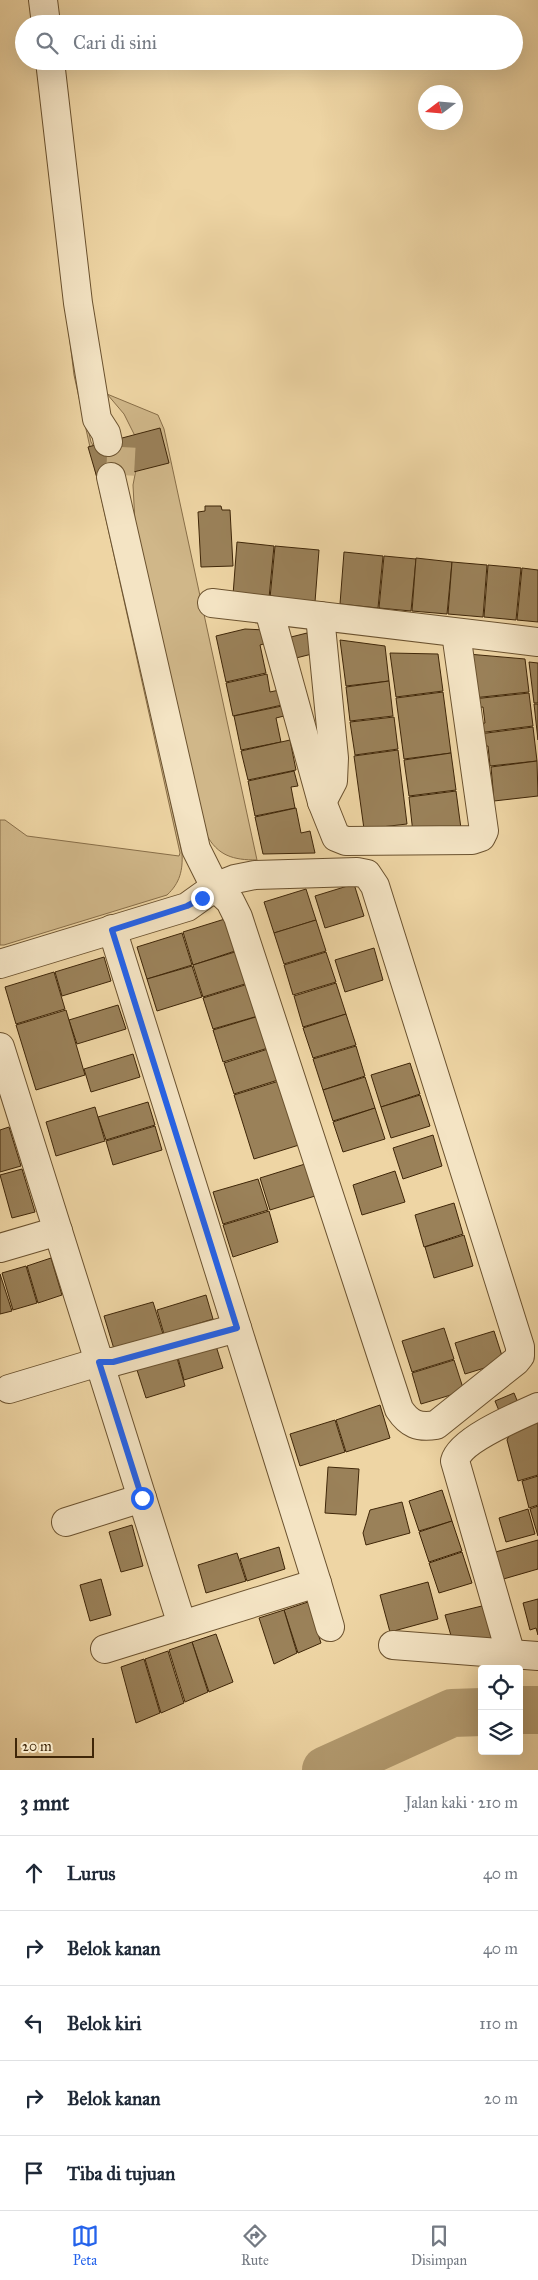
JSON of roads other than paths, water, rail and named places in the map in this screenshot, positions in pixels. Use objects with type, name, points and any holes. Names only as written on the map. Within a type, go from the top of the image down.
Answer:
[{"type":"street","points":[[43,0],[45,15]]},
{"type":"street","points":[[51,70],[78,303],[93,400],[114,422],[115,440]]},
{"type":"street","points":[[0,964],[187,906],[215,887],[235,879],[255,875],[357,872],[367,874],[375,886],[520,1347],[520,1356],[436,1425],[421,1427],[407,1421],[399,1409],[238,917],[230,901],[215,887],[196,849],[119,511],[116,476]]},
{"type":"street","points":[[212,603],[538,642]]},
{"type":"street","points":[[269,610],[322,802],[336,837],[346,841],[472,840],[481,837],[484,830],[456,633]]},
{"type":"street","points":[[320,616],[334,758],[333,781],[322,802]]},
{"type":"street","points":[[112,930],[330,1627]]},
{"type":"street","points":[[0,1047],[8,1103],[58,1230],[182,1625]]},
{"type":"street","points":[[0,1248],[58,1230]]},
{"type":"street","points":[[9,1389],[99,1362],[113,1362],[237,1328]]},
{"type":"street","points":[[393,1645],[525,1656],[455,1461],[457,1454],[466,1446],[511,1419],[538,1407]]},
{"type":"street","points":[[66,1522],[142,1498]]},
{"type":"street","points":[[105,1649],[317,1583]]},
{"type":"waterway","points":[[523,1710],[538,1710]]},
{"type":"waterway","points":[[326,1770],[452,1713],[478,1712]]},
{"type":"tunnel","points":[[120,475],[122,438]]}]
